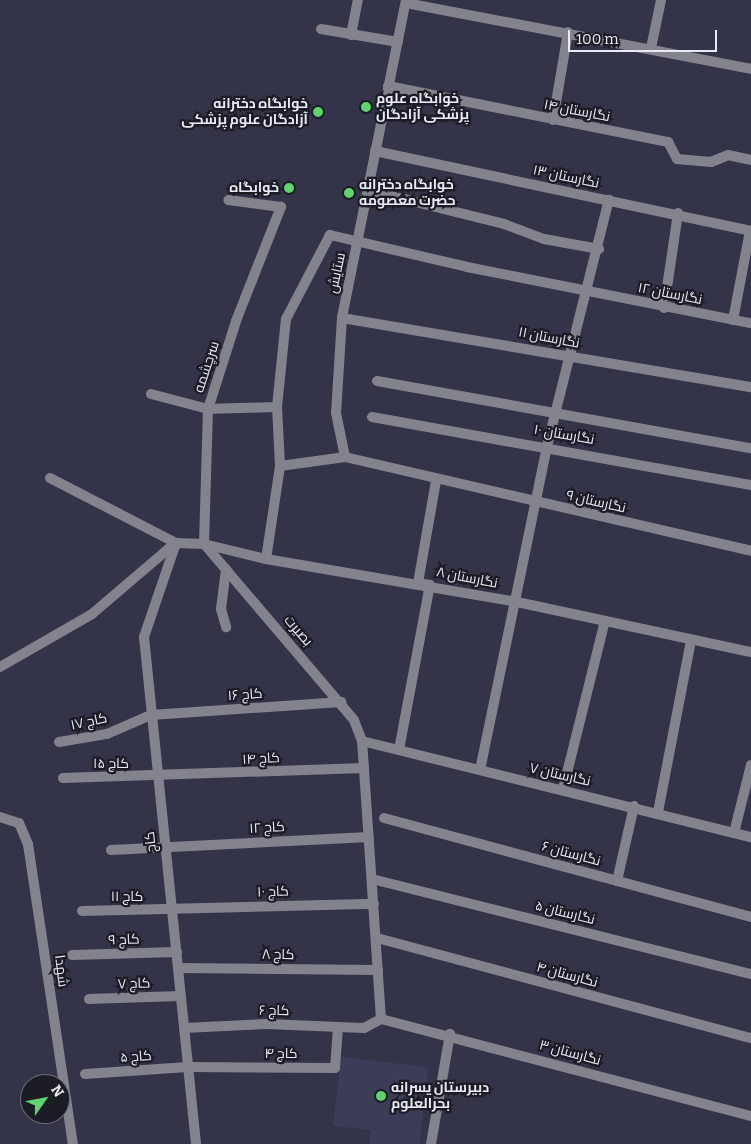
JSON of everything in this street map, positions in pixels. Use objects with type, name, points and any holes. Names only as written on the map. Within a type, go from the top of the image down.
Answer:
[{"type":"street","points":[[351,35],[358,0]]},
{"type":"street","points":[[651,48],[661,0]]},
{"type":"street","points":[[406,2],[651,48],[751,69]]},
{"type":"street","name":"ستایش","points":[[345,457],[336,413],[342,318],[406,2]]},
{"type":"street","points":[[321,29],[398,42]]},
{"type":"street","points":[[553,120],[568,32]]},
{"type":"street","name":"نگارستان ۱۴","points":[[388,86],[668,142],[677,159],[711,162],[728,155],[751,160]]},
{"type":"street","name":"نگارستان ۱۳","points":[[375,152],[678,213],[750,231]]},
{"type":"street","points":[[367,190],[504,224],[544,239],[599,249]]},
{"type":"street","name":"سرچشمه","points":[[204,544],[208,409],[236,321],[281,207],[228,200]]},
{"type":"street","points":[[480,770],[517,602],[547,446],[557,411],[583,291],[599,249],[609,200]]},
{"type":"street","points":[[664,308],[678,213]]},
{"type":"street","points":[[733,320],[750,231]]},
{"type":"street","name":"نگارستان ۱۲","points":[[277,407],[286,318],[330,235],[357,244],[664,308],[751,323]]},
{"type":"street","name":"نگارستان ۱۱","points":[[342,318],[751,387]]},
{"type":"street","points":[[377,381],[557,411],[751,448]]},
{"type":"street","points":[[152,394],[208,409],[277,407],[280,466],[266,559]]},
{"type":"street","name":"نگارستان ۱۰","points":[[372,417],[547,446],[751,485]]},
{"type":"street","points":[[280,466],[345,457],[436,481],[418,583]]},
{"type":"street","points":[[0,667],[92,614],[176,543],[50,478]]},
{"type":"street","name":"نگارستان ۹","points":[[436,481],[751,551]]},
{"type":"street","name":"نگارستان ۸","points":[[176,543],[204,544],[266,559],[430,585],[751,652]]},
{"type":"street","name":"کاج","points":[[176,543],[144,637],[196,1144]]},
{"type":"street","name":"بصیرت","points":[[204,544],[342,702],[362,741]]},
{"type":"street","points":[[226,569],[221,610],[226,627]]},
{"type":"street","points":[[399,750],[430,585]]},
{"type":"street","points":[[563,789],[605,622]]},
{"type":"street","points":[[658,812],[691,640]]},
{"type":"street","name":"کاج ۱۶","points":[[151,715],[342,702]]},
{"type":"street","name":"کاج ۱۷","points":[[59,742],[107,734],[151,715]]},
{"type":"street","points":[[362,741],[381,1019]]},
{"type":"street","name":"نگارستان ۷","points":[[362,741],[634,806],[751,837]]},
{"type":"street","points":[[734,833],[751,765]]},
{"type":"street","name":"کاج ۱۴","points":[[158,778],[364,768]]},
{"type":"street","name":"کاج ۱۵","points":[[63,778],[158,778]]},
{"type":"street","points":[[617,881],[634,806]]},
{"type":"street","name":"شهدا","points":[[0,817],[19,824],[28,844],[73,1144]]},
{"type":"street","name":"نگارستان ۶","points":[[384,818],[751,917]]},
{"type":"street","name":"کاج ۱۲","points":[[111,850],[369,837]]},
{"type":"street","name":"نگارستان ۵","points":[[372,879],[751,974]]},
{"type":"street","name":"کاج ۱۰","points":[[172,910],[374,904]]},
{"type":"street","name":"کاج ۱۱","points":[[82,910],[172,910]]},
{"type":"street","name":"نگارستان ۴","points":[[376,938],[751,1038]]},
{"type":"street","name":"کاج ۹","points":[[72,956],[177,952]]},
{"type":"street","name":"کاج ۸","points":[[178,968],[378,970]]},
{"type":"street","name":"کاج ۷","points":[[88,999],[180,996]]},
{"type":"street","name":"کاج ۶","points":[[184,1028],[266,1024],[364,1028],[381,1019]]},
{"type":"street","name":"نگارستان ۳","points":[[381,1019],[450,1034],[751,1116]]},
{"type":"street","name":"کاج ۴","points":[[188,1067],[335,1068],[338,1028]]},
{"type":"street","points":[[431,1144],[450,1034]]},
{"type":"street","name":"کاج ۵","points":[[85,1074],[188,1067]]},
{"type":"shaded area","name":"دبیرستان پسرانه بحرالعلوم","points":[[341,1057],[428,1067],[420,1144],[369,1144],[371,1130],[333,1126]]},
{"type":"place","name":"خوابگاه علوم پزشکی آزادگان","points":[[366,107]]},
{"type":"place","name":"خوابگاه دخترانه آزادگان علوم پزشکی","points":[[318,112]]},
{"type":"place","name":"خوابگاه","points":[[289,188]]},
{"type":"place","name":"خوابگاه دخترانه حضرت معصومه","points":[[349,193]]},
{"type":"place","name":"دبیرستان پسرانه بحرالعلوم","points":[[381,1096]]}]
